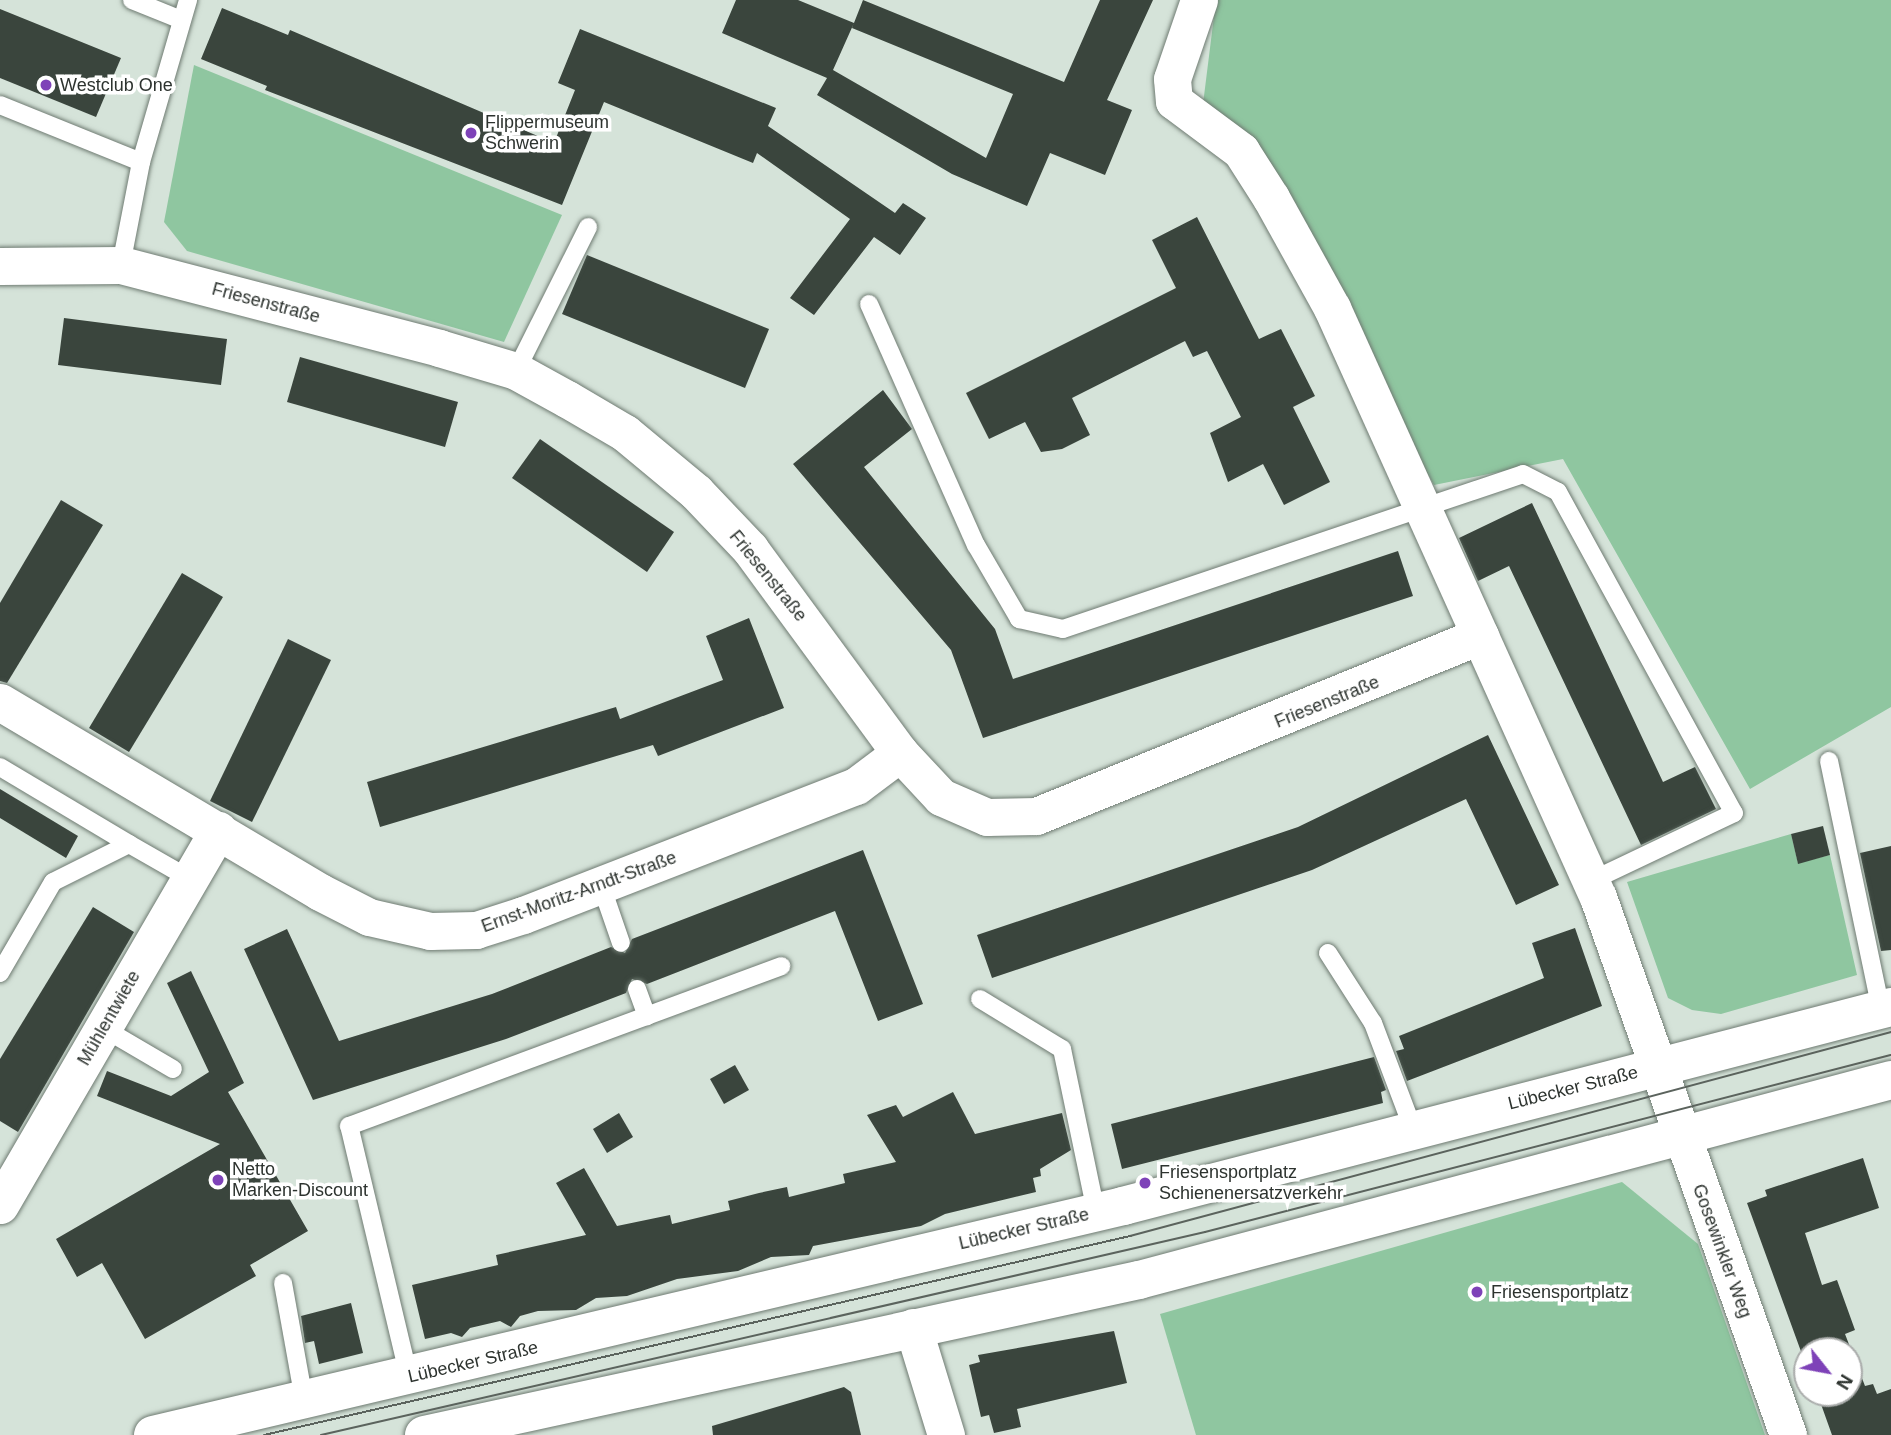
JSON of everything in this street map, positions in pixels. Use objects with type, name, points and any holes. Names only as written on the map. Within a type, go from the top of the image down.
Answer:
[{"type":"street","points":[[1199,0],[1172,79],[1174,101],[1241,151],[1332,308],[1591,881],[1656,1067]]},
{"type":"street","name":"Friesenstraße","points":[[0,266],[121,265],[516,371],[625,433],[696,492],[750,549],[901,753],[941,797],[987,817],[1036,816],[1480,636]]},
{"type":"street","name":"Ernst-Moritz-Arndt-Straße","points":[[0,702],[369,917],[430,931],[476,930],[600,886],[856,786],[901,753]]},
{"type":"street","name":"Mühlentwiete","points":[[6,1182],[103,1028],[218,830]]},
{"type":"street","name":"Lübecker Straße","points":[[153,1435],[409,1377],[1096,1212],[1886,1008]]},
{"type":"street","name":"Gosewinkler Weg","points":[[1656,1067],[1788,1435]]},
{"type":"street","points":[[424,1435],[1139,1280],[1891,1080]]},
{"type":"street","points":[[913,1327],[946,1435]]},
{"type":"lane","points":[[132,0],[179,19]]},
{"type":"lane","points":[[121,265],[141,162],[179,19],[188,0]]},
{"type":"lane","points":[[0,105],[141,162]]},
{"type":"lane","points":[[516,371],[588,227]]},
{"type":"lane","points":[[869,304],[976,545],[1019,619],[1063,628],[1523,474],[1558,492],[1734,813],[1591,881]]},
{"type":"lane","points":[[1829,761],[1886,1008]]},
{"type":"lane","points":[[0,767],[190,879]]},
{"type":"lane","points":[[0,973],[53,882],[129,844]]},
{"type":"lane","points":[[600,886],[621,943]]},
{"type":"lane","points":[[1328,953],[1373,1023],[1413,1129]]},
{"type":"lane","points":[[409,1377],[349,1126],[781,966]]},
{"type":"lane","points":[[637,989],[647,1016]]},
{"type":"lane","points":[[980,999],[1062,1049],[1096,1212]]},
{"type":"lane","points":[[103,1028],[173,1069]]},
{"type":"lane","points":[[283,1283],[304,1400]]},
{"type":"green space","points":[[1216,0],[1891,0],[1891,707],[1750,789],[1563,459],[1434,485],[1332,308],[1201,120]]},
{"type":"green space","points":[[194,65],[562,215],[504,342],[187,251],[164,222]]},
{"type":"green space","points":[[1791,834],[1798,863],[1830,855],[1857,975],[1721,1014],[1692,1010],[1668,998],[1627,882]]},
{"type":"green space","name":"Friesensportplatz","points":[[1622,1182],[1698,1244],[1765,1435],[1196,1435],[1160,1314]]},
{"type":"building","points":[[736,0],[798,0],[854,23],[863,0],[1064,82],[1100,0],[1153,0],[1107,100],[1132,110],[1105,175],[1050,153],[1027,206],[952,174],[817,95],[827,78],[722,33]],"holes":[[[852,28],[1013,94],[986,158],[833,70]]]},
{"type":"building","points":[[222,8],[288,35],[290,30],[554,143],[575,90],[558,83],[580,29],[776,108],[768,126],[895,213],[903,203],[926,218],[900,255],[874,237],[814,315],[790,298],[850,219],[757,153],[753,163],[604,102],[562,205],[265,90],[267,86],[201,59]]},
{"type":"building","points":[[0,9],[121,58],[96,117],[0,78]]},
{"type":"building","points":[[1197,217],[1259,339],[1281,329],[1315,396],[1293,407],[1330,482],[1284,505],[1263,464],[1228,482],[1210,433],[1241,417],[1207,351],[1193,357],[1185,341],[1072,398],[1090,435],[1062,449],[1041,452],[1025,422],[989,439],[966,393],[1176,288],[1152,240]]},
{"type":"building","points":[[587,255],[769,329],[745,388],[562,314]]},
{"type":"building","points":[[64,318],[227,339],[221,385],[58,365]]},
{"type":"building","points":[[300,357],[458,402],[445,447],[287,402]]},
{"type":"building","points":[[883,390],[912,429],[864,467],[995,629],[1013,679],[1398,551],[1413,596],[983,738],[951,650],[793,464]]},
{"type":"building","points":[[540,439],[674,532],[647,572],[512,478]]},
{"type":"building","points":[[61,500],[103,525],[7,683],[0,681],[0,603]]},
{"type":"building","points":[[1532,503],[1663,782],[1695,767],[1716,809],[1641,845],[1509,566],[1478,581],[1459,538]]},
{"type":"building","points":[[182,573],[223,597],[129,752],[89,728]]},
{"type":"building","points":[[749,618],[784,708],[658,756],[653,745],[380,827],[367,782],[616,707],[620,719],[723,680],[706,636]]},
{"type":"building","points":[[288,639],[331,660],[252,822],[210,801]]},
{"type":"building","points":[[1488,735],[1559,885],[1516,905],[1466,799],[1312,870],[992,978],[977,935],[1298,827]]},
{"type":"building","points":[[0,789],[78,836],[66,858],[0,818]]},
{"type":"building","points":[[1823,826],[1830,855],[1798,864],[1791,834]]},
{"type":"building","points":[[1891,846],[1891,950],[1881,951],[1860,853]]},
{"type":"building","points":[[863,850],[923,1004],[878,1021],[835,911],[647,984],[632,979],[626,993],[506,1039],[313,1100],[244,949],[287,929],[339,1041],[492,994],[611,947],[625,953],[632,939]]},
{"type":"building","points":[[93,907],[134,932],[18,1132],[0,1121],[0,1059]]},
{"type":"building","points":[[1575,928],[1602,1006],[1407,1081],[1396,1051],[1404,1049],[1399,1036],[1544,978],[1532,943]]},
{"type":"building","name":"Netto Marken-Discount","points":[[191,971],[244,1083],[228,1092],[308,1231],[250,1265],[256,1276],[145,1339],[102,1263],[77,1277],[56,1239],[220,1144],[97,1096],[107,1071],[171,1096],[209,1072],[167,983]]},
{"type":"building","points":[[1374,1057],[1386,1090],[1381,1092],[1383,1103],[1122,1169],[1111,1124]]},
{"type":"building","points":[[735,1065],[749,1090],[724,1104],[710,1079]]},
{"type":"building","points":[[953,1092],[975,1134],[1062,1113],[1071,1150],[1040,1169],[1041,1176],[1033,1178],[1036,1192],[945,1214],[921,1226],[813,1246],[809,1255],[771,1257],[738,1271],[677,1279],[627,1296],[596,1298],[576,1310],[538,1311],[520,1316],[511,1327],[500,1321],[470,1328],[462,1337],[451,1333],[425,1339],[412,1285],[498,1265],[496,1255],[586,1235],[556,1183],[584,1168],[617,1226],[670,1215],[672,1224],[730,1210],[728,1201],[787,1187],[789,1197],[845,1183],[843,1174],[896,1162],[867,1115],[896,1105],[903,1117]]},
{"type":"building","points":[[619,1113],[633,1137],[607,1153],[593,1129]]},
{"type":"building","points":[[1863,1158],[1879,1208],[1805,1233],[1822,1285],[1837,1280],[1855,1330],[1845,1334],[1846,1337],[1796,1337],[1747,1203],[1767,1196],[1765,1190]]},
{"type":"building","points":[[351,1303],[363,1353],[319,1364],[314,1341],[305,1343],[301,1316]]},
{"type":"building","points":[[1114,1331],[1127,1383],[1017,1409],[1021,1427],[994,1433],[989,1415],[981,1417],[969,1365],[980,1362],[978,1355]]},
{"type":"building","points":[[1863,1381],[1865,1386],[1873,1384],[1877,1394],[1891,1389],[1891,1435],[1832,1435],[1822,1407],[1863,1407]]},
{"type":"building","points":[[844,1387],[851,1392],[861,1435],[713,1435],[712,1426]]},
{"type":"tram line","points":[[264,1435],[1130,1236],[1891,1032]]},
{"type":"tram line","points":[[321,1435],[1205,1232],[1891,1055]]},
{"type":"place","name":"Westclub One","points":[[46,85]]},
{"type":"place","name":"Flippermuseum Schwerin","points":[[471,133]]},
{"type":"place","name":"Netto Marken-Discount","points":[[218,1180]]},
{"type":"place","name":"Friesensportplatz Schienenersatzverkehr","points":[[1145,1183]]},
{"type":"place","name":"Friesensportplatz","points":[[1477,1292]]}]
